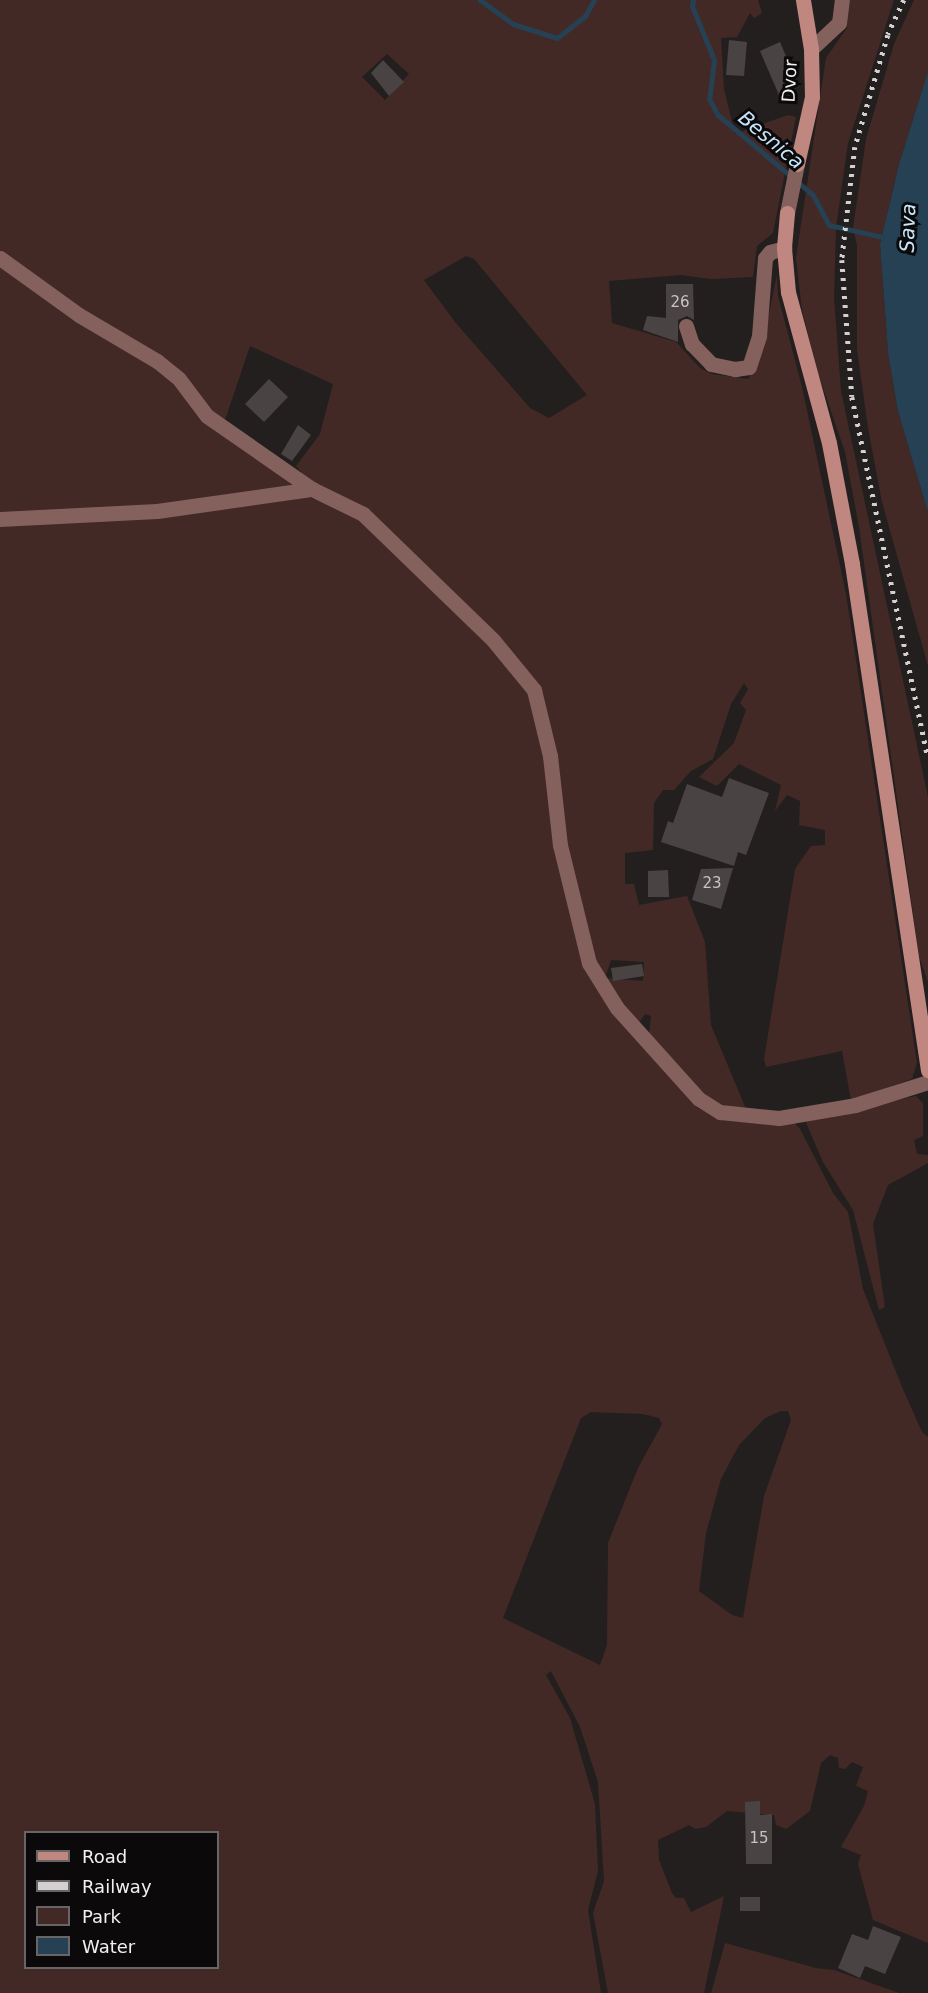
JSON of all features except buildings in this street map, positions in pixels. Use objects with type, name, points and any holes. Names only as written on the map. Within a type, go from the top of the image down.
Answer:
[{"type":"street","name":"Dvor","points":[[784,248],[787,213],[812,97],[811,49],[803,0]]},
{"type":"street","points":[[811,49],[839,23],[842,0]]},
{"type":"street","points":[[686,326],[692,344],[711,364],[735,369],[749,367],[759,336],[765,258],[770,252],[784,248],[788,292],[829,443],[852,564],[928,1070]]},
{"type":"street","points":[[0,258],[79,315],[157,361],[179,379],[207,416],[312,489],[363,514],[493,640],[534,690],[550,756],[560,844],[589,963],[617,1008],[699,1099],[720,1112],[779,1118],[855,1105],[928,1082]]},
{"type":"street","points":[[0,519],[157,511],[312,489]]},
{"type":"green space","points":[[0,0],[758,0],[762,13],[754,18],[750,13],[737,37],[721,38],[724,89],[735,134],[788,115],[796,117],[773,233],[757,246],[753,277],[711,279],[681,275],[609,281],[612,323],[676,342],[700,368],[712,374],[748,379],[759,362],[777,275],[778,296],[802,387],[846,594],[917,1063],[912,1079],[851,1100],[842,1051],[766,1067],[764,1059],[795,869],[811,846],[825,845],[825,830],[799,825],[800,801],[787,795],[775,811],[781,785],[739,764],[717,786],[699,777],[734,743],[746,710],[740,703],[748,689],[744,683],[731,704],[713,759],[691,771],[674,790],[663,790],[654,803],[653,850],[625,853],[625,884],[634,884],[639,905],[687,896],[705,942],[711,1025],[746,1109],[734,1110],[699,1093],[649,1033],[651,1016],[645,1014],[638,1024],[648,1049],[696,1107],[723,1120],[761,1124],[794,1122],[800,1129],[833,1193],[848,1212],[863,1289],[902,1387],[922,1432],[928,1437],[928,1943],[873,1920],[858,1864],[861,1855],[841,1847],[864,1806],[868,1791],[856,1786],[863,1767],[852,1762],[845,1769],[839,1768],[838,1758],[830,1755],[821,1763],[810,1811],[786,1829],[776,1825],[774,1815],[727,1811],[706,1827],[695,1829],[689,1825],[658,1840],[659,1860],[672,1893],[676,1898],[684,1898],[691,1912],[724,1896],[704,1993],[608,1993],[593,1913],[604,1881],[598,1782],[580,1727],[551,1671],[546,1675],[570,1718],[595,1804],[598,1871],[588,1910],[601,1993],[0,1993],[0,263],[136,353],[307,497],[327,502],[296,466],[320,434],[333,384],[250,346],[225,420],[210,412],[202,399],[0,253]],"holes":[[[387,54],[409,74],[385,100],[362,77]],[[466,256],[474,259],[587,395],[549,418],[530,408],[455,322],[424,280]],[[611,960],[644,962],[643,981],[605,978]],[[781,1411],[788,1411],[791,1420],[764,1496],[743,1618],[732,1615],[699,1591],[706,1533],[721,1479],[739,1445],[765,1418]],[[591,1412],[643,1414],[659,1418],[662,1424],[638,1468],[608,1543],[607,1645],[600,1665],[503,1618],[581,1418]]]},
{"type":"green space","points":[[847,0],[894,0],[848,143],[836,228],[834,298],[841,391],[928,797],[928,982],[919,956],[859,527],[845,452],[818,373],[802,310],[796,258],[826,58],[847,28]]},
{"type":"green space","points":[[914,0],[928,0],[928,71],[899,164],[880,244],[888,353],[898,412],[928,512],[928,666],[882,502],[868,428],[857,349],[857,245],[853,228],[866,139],[894,44]]},
{"type":"green space","points":[[916,1096],[923,1103],[923,1136],[914,1140],[917,1154],[928,1155],[928,1163],[888,1185],[873,1224],[885,1307],[879,1310],[853,1210],[823,1162],[805,1120]]},
{"type":"green space","points":[[725,1943],[816,1968],[834,1970],[899,1993],[711,1993]]},
{"type":"water","name":"Sava","points":[[928,71],[928,512],[898,412],[888,353],[880,244],[899,164]]},
{"type":"waterway","name":"Besnica","points":[[480,0],[513,24],[557,38],[585,16],[594,0]]},
{"type":"waterway","name":"Besnica","points":[[693,0],[692,6],[714,60],[709,99],[718,115],[813,195],[829,225],[887,238]]},
{"type":"railway","points":[[904,0],[888,35],[855,147],[842,260],[852,397],[928,757]]}]
